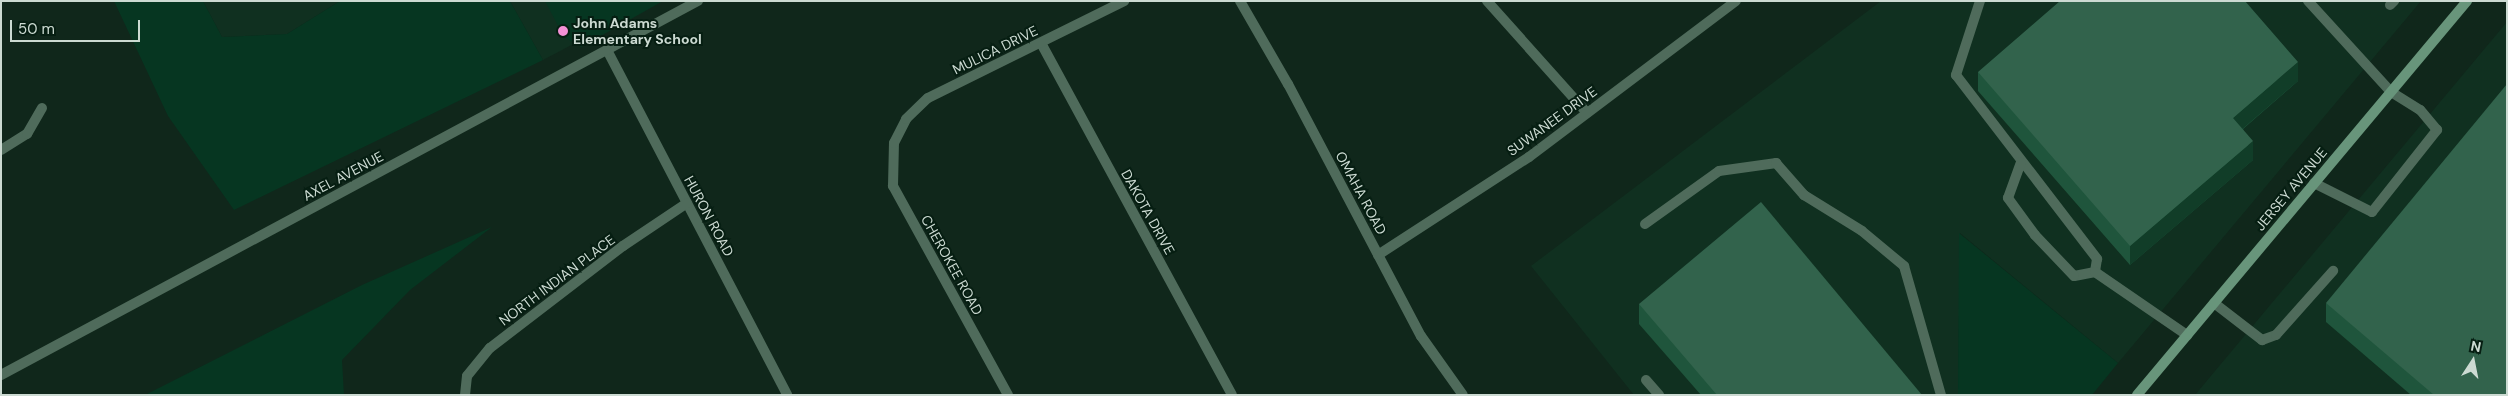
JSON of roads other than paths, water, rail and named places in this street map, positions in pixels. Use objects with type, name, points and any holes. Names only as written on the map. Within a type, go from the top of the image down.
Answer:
[{"type":"main road","name":"JERSEY AVENUE","points":[[2137,395],[2467,1]]},
{"type":"street","name":"AXEL AVENUE","points":[[1,375],[698,1]]},
{"type":"street","name":"MULICA DRIVE","points":[[894,143],[906,120],[928,98],[1124,1]]},
{"type":"street","name":"OMAHA ROAD","points":[[1240,1],[1421,336],[1463,395]]},
{"type":"street","points":[[1487,1],[1587,114]]},
{"type":"street","name":"SUWANEE DRIVE","points":[[1378,255],[1529,157],[1736,1]]},
{"type":"street","points":[[1980,1],[1956,75],[2097,259],[2095,272]]},
{"type":"street","points":[[2308,1],[2391,92],[2420,110],[2438,130],[2372,212],[2314,183]]},
{"type":"street","name":"DAKOTA DRIVE","points":[[1040,43],[1232,395]]},
{"type":"street","name":"HURON ROAD","points":[[607,50],[787,395]]},
{"type":"street","points":[[1,150],[27,134],[42,108]]},
{"type":"street","name":"CHEROKEE ROAD","points":[[894,143],[893,186],[1008,395]]},
{"type":"street","points":[[2021,162],[2008,198],[2035,235],[2074,276],[2095,272],[2187,335]]},
{"type":"street","points":[[1645,224],[1719,171],[1776,163],[1804,195],[1862,230],[1904,266],[1941,395]]},
{"type":"street","name":"NORTH INDIAN PLACE","points":[[464,395],[467,376],[490,348],[623,246],[687,204]]},
{"type":"street","points":[[2214,303],[2262,340],[2276,335],[2333,271]]},
{"type":"street","points":[[1646,380],[1659,395]]},
{"type":"place","name":"John Adams Elementary School","points":[[563,31]]}]
